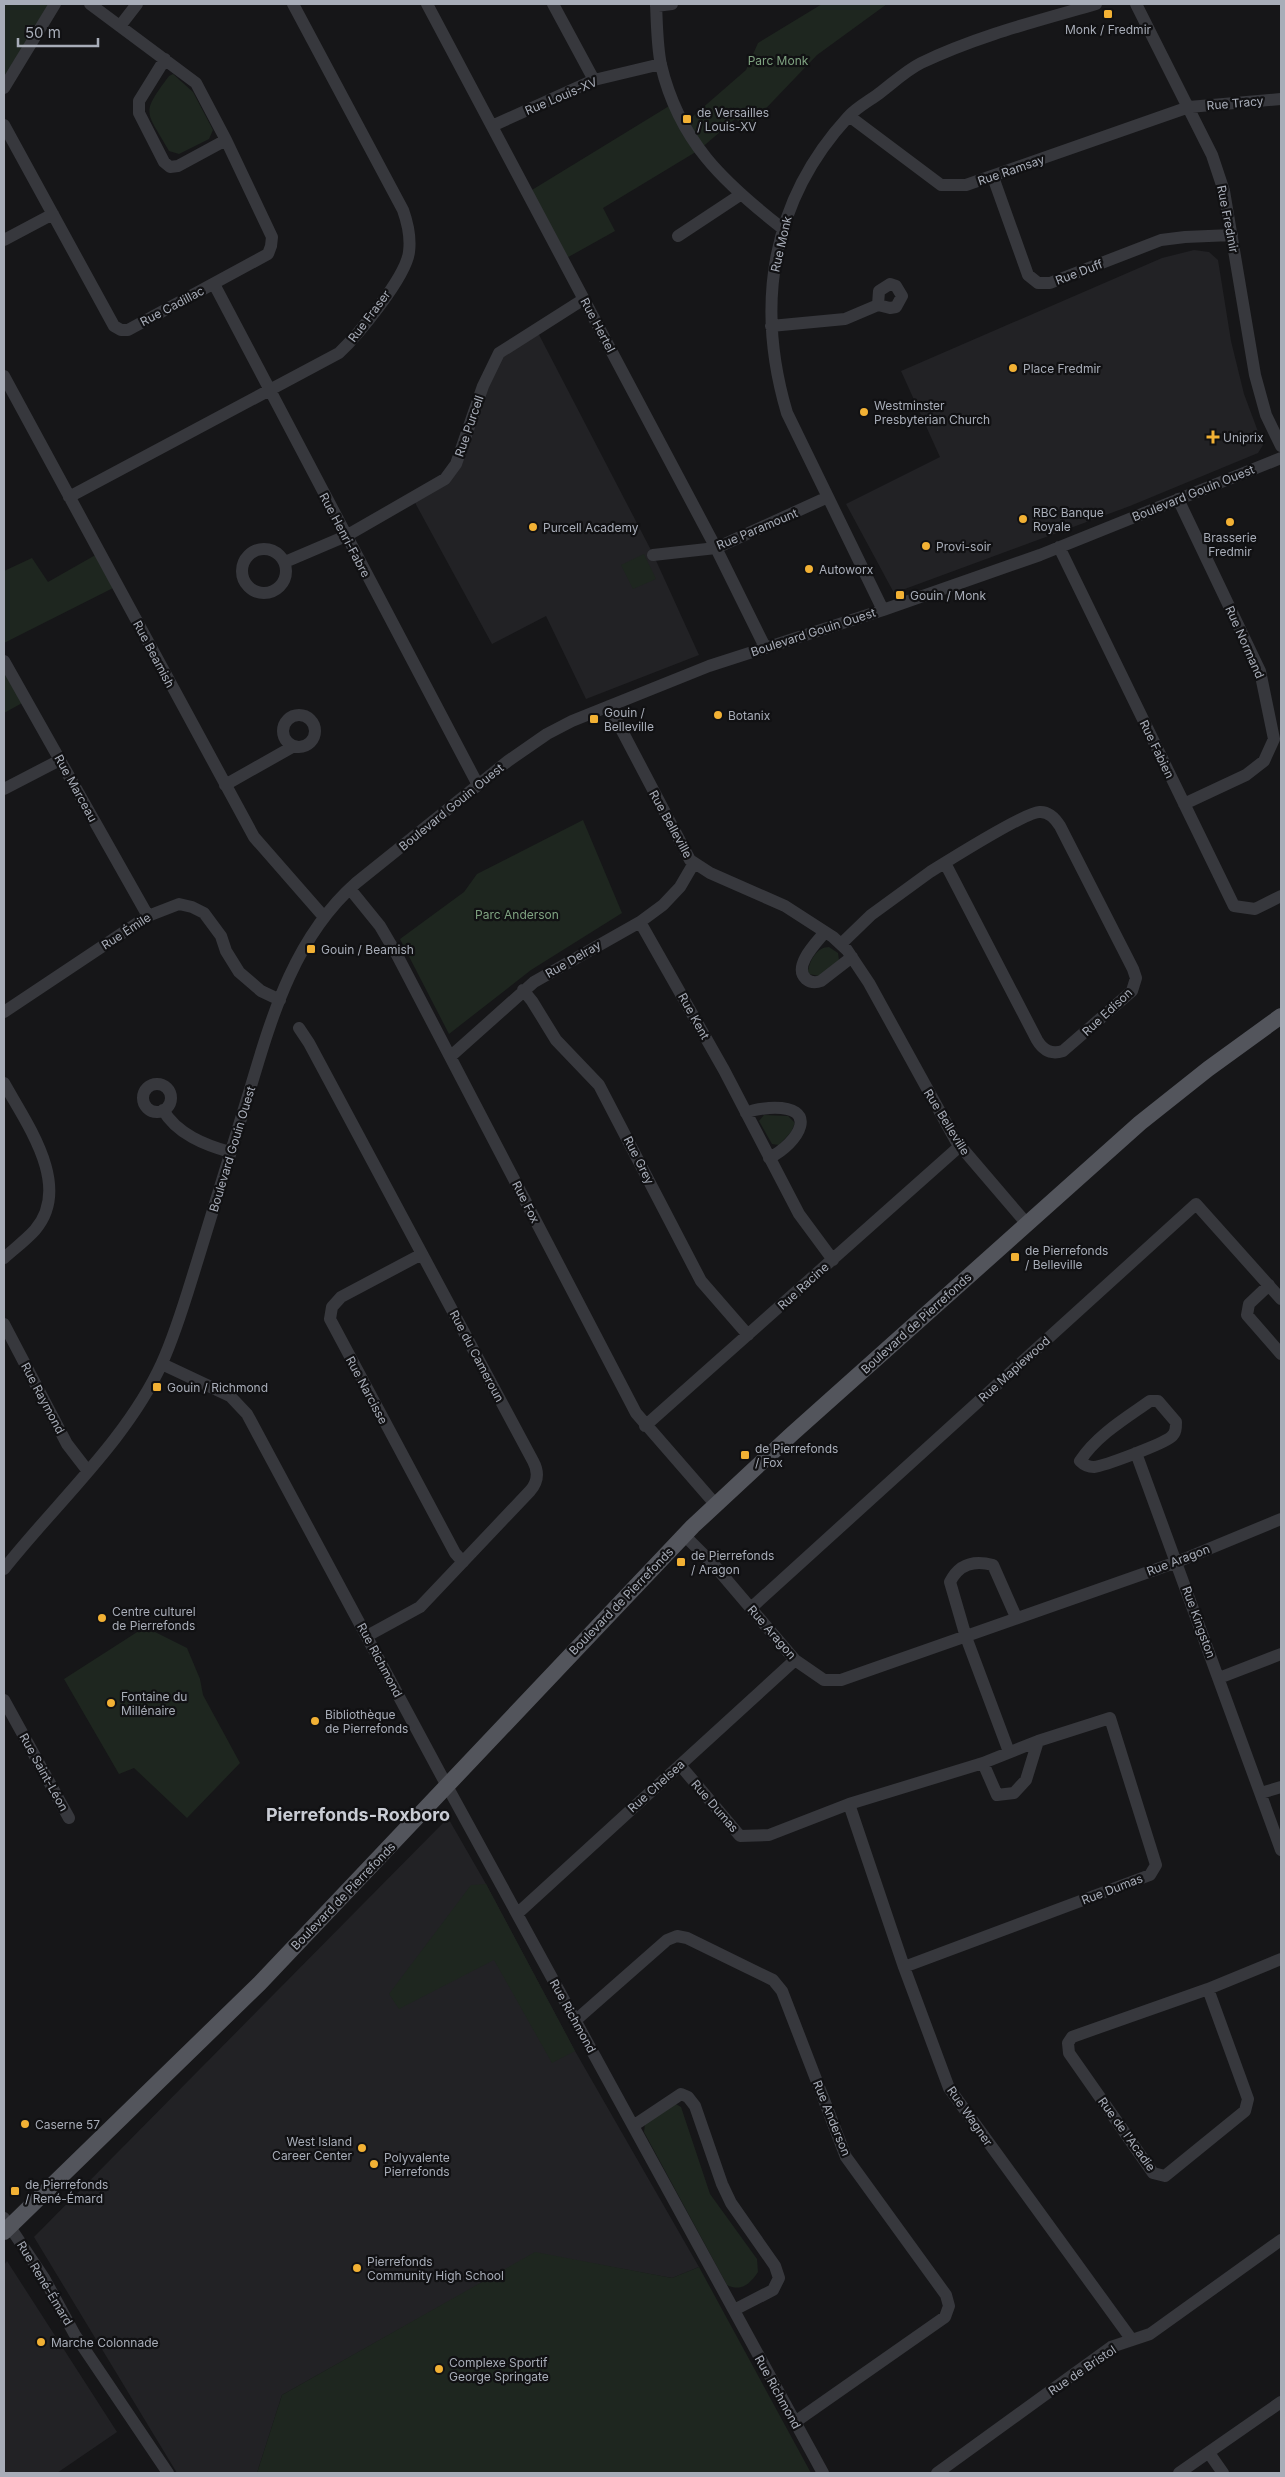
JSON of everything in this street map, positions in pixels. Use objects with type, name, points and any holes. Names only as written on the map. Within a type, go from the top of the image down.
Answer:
[{"type":"main road","name":"Boulevard de Pierrefonds","points":[[6,2225],[203,2040],[684,1535],[1151,1114],[1281,1016]]},
{"type":"street","points":[[4,88],[55,4]]},
{"type":"street","name":"Rue Cadillac","points":[[4,125],[114,326],[121,330],[128,330],[268,254],[272,246],[272,237],[226,140],[196,83],[90,4]]},
{"type":"street","points":[[120,26],[137,4]]},
{"type":"street","name":"Rue Fraser","points":[[69,497],[339,352],[352,340],[404,270],[409,252],[409,228],[402,210],[293,4]]},
{"type":"street","name":"Rue Hertel","points":[[427,4],[716,548],[765,647]]},
{"type":"street","points":[[554,4],[594,80]]},
{"type":"street","points":[[672,4],[656,5],[661,64],[674,103],[692,140],[714,169],[740,195],[782,228]]},
{"type":"street","name":"Rue Monk","points":[[883,610],[787,412],[774,360],[771,326],[772,281],[782,228],[796,192],[810,166],[849,116],[919,64],[986,35],[1096,4]]},
{"type":"street","name":"Rue Fredmir","points":[[1136,4],[1212,155],[1224,191],[1255,375],[1266,415],[1281,446]]},
{"type":"street","points":[[165,59],[139,102],[139,114],[164,162],[170,167],[178,166],[226,140]]},
{"type":"street","name":"Rue Louis-XV","points":[[492,126],[594,80],[661,64]]},
{"type":"street","name":"Rue Tracy","points":[[1188,107],[1281,99]]},
{"type":"street","name":"Rue Ramsay","points":[[849,116],[941,185],[966,185],[1188,107]]},
{"type":"street","name":"Rue Duff","points":[[993,177],[1028,275],[1038,283],[1050,283],[1161,240],[1232,235]]},
{"type":"street","points":[[678,236],[740,195]]},
{"type":"street","points":[[4,240],[53,214]]},
{"type":"street","name":"Rue Henri-Fabre","points":[[214,284],[478,785]]},
{"type":"street","name":"Rue Purcell","points":[[285,562],[346,536],[445,479],[456,464],[482,386],[499,353],[584,299]]},
{"type":"street","points":[[771,326],[845,319],[878,305]]},
{"type":"street","name":"Rue Beamish","points":[[4,376],[254,837],[324,918]]},
{"type":"street","name":"Boulevard Gouin Ouest","points":[[4,1567],[132,1414],[162,1364],[183,1308],[230,1152],[280,1000],[303,949],[324,918],[350,889],[478,785],[547,734],[677,678],[765,647],[883,610],[1059,547],[1281,458]]},
{"type":"street","name":"Rue Paramount","points":[[653,554],[716,548],[828,497]]},
{"type":"street","name":"Rue Normand","points":[[1178,499],[1260,671],[1274,739],[1264,761],[1246,776],[1184,804]]},
{"type":"street","name":"Rue Fabien","points":[[1059,547],[1234,906],[1255,909],[1281,896]]},
{"type":"street","name":"Rue Marceau","points":[[4,661],[148,916]]},
{"type":"street","name":"Rue Belleville","points":[[609,706],[684,850],[694,863],[710,873],[776,901],[841,944],[869,983],[943,1120],[960,1146],[1027,1224]]},
{"type":"street","points":[[225,785],[294,746]]},
{"type":"street","points":[[4,790],[60,760]]},
{"type":"street","name":"Rue Edison","points":[[841,944],[893,898],[945,863],[1032,814],[1040,812],[1052,816],[1060,826],[1136,978],[1132,991],[1063,1051],[1055,1053],[1046,1051],[1037,1040],[945,863]]},
{"type":"street","name":"Rue Delray","points":[[451,1056],[467,1044],[523,990],[559,966],[640,922],[668,901],[680,887],[694,863]]},
{"type":"street","name":"Rue Fox","points":[[350,889],[388,940],[451,1056],[625,1393],[645,1426],[716,1505]]},
{"type":"street","name":"Rue Émile","points":[[4,1012],[148,916],[179,904],[192,906],[204,913],[221,936],[226,952],[239,972],[261,991],[280,1000]]},
{"type":"street","name":"Rue Kent","points":[[640,922],[807,1227],[833,1260]]},
{"type":"street","points":[[825,932],[803,964],[802,971],[806,979],[815,982],[821,981],[852,957]]},
{"type":"street","name":"Rue Grey","points":[[523,990],[532,1000],[556,1040],[599,1085],[701,1281],[748,1335]]},
{"type":"street","name":"Rue du Cameroun","points":[[299,1028],[309,1043],[533,1461],[537,1472],[534,1487],[420,1607],[367,1636]]},
{"type":"street","points":[[4,1083],[41,1151],[49,1184],[47,1210],[36,1229],[4,1258]]},
{"type":"street","points":[[746,1113],[758,1109],[783,1108],[795,1111],[800,1118],[800,1131],[793,1140],[769,1158]]},
{"type":"street","points":[[163,1110],[172,1123],[194,1139],[230,1152]]},
{"type":"street","name":"Rue Racine","points":[[645,1426],[960,1146]]},
{"type":"street","name":"Rue Maplewood","points":[[751,1608],[1196,1204],[1281,1299]]},
{"type":"street","name":"Rue Narcisse","points":[[422,1254],[341,1297],[332,1307],[330,1319],[455,1554],[463,1562]]},
{"type":"street","points":[[1269,1285],[1249,1304],[1247,1316],[1281,1354]]},
{"type":"street","name":"Rue Raymond","points":[[4,1324],[67,1444],[78,1461],[87,1470]]},
{"type":"street","name":"Rue Richmond","points":[[162,1364],[230,1396],[245,1410],[447,1786],[823,2473]]},
{"type":"street","points":[[1150,1401],[1158,1401],[1176,1422],[1176,1431],[1170,1438],[1136,1453],[1095,1467],[1084,1465],[1080,1460],[1086,1451],[1119,1423],[1150,1401]]},
{"type":"street","name":"Rue Kingston","points":[[1136,1453],[1281,1850]]},
{"type":"street","name":"Rue Aragon","points":[[684,1535],[751,1608],[795,1660],[824,1680],[841,1680],[1177,1562],[1281,1520]]},
{"type":"street","points":[[1009,1752],[966,1637],[950,1582],[956,1571],[978,1561],[993,1565],[1016,1617]]},
{"type":"street","points":[[1219,1678],[1281,1654]]},
{"type":"street","name":"Rue Chelsea","points":[[518,1913],[795,1660]]},
{"type":"street","name":"Rue Saint-Léon","points":[[4,1700],[70,1818]]},
{"type":"street","name":"Rue Dumas","points":[[680,1765],[740,1836],[769,1835],[849,1804],[983,1763],[1038,1741],[1110,1718],[1156,1865],[1150,1875],[904,1967]]},
{"type":"street","points":[[983,1763],[997,1795],[1014,1793],[1026,1780],[1038,1741]]},
{"type":"street","points":[[1261,1793],[1281,1787]]},
{"type":"street","name":"Rue Wagner","points":[[849,1804],[904,1967],[949,2088],[1132,2340]]},
{"type":"street","name":"Rue Anderson","points":[[576,2020],[667,1940],[677,1936],[687,1938],[773,1980],[782,1991],[846,2157],[946,2294],[949,2306],[945,2317],[795,2422]]},
{"type":"street","name":"Rue de l'Acadie","points":[[1208,1988],[1248,2099],[1245,2111],[1165,2176],[1153,2173],[1068,2053],[1068,2043],[1072,2036],[1208,1988],[1281,1959]]},
{"type":"street","points":[[633,2126],[681,2094],[688,2097],[696,2106],[722,2184],[731,2203],[775,2266],[778,2278],[773,2290],[734,2310]]},
{"type":"street","name":"Rue René-Émard","points":[[6,2225],[50,2289],[75,2335],[168,2473]]},
{"type":"street","name":"Rue de Bristol","points":[[936,2473],[1111,2347],[1150,2334],[1281,2240]]},
{"type":"street","points":[[1179,2473],[1281,2402]]},
{"type":"street","points":[[1209,2453],[1222,2473]]},
{"type":"shaded area","points":[[1194,250],[1209,252],[1218,260],[1231,341],[1244,394],[1263,445],[1258,453],[1130,506],[894,593],[846,504],[940,457],[901,371],[1162,258]]},
{"type":"shaded area","name":"Purcell Academy","points":[[536,329],[653,554],[699,655],[586,699],[546,616],[492,644],[413,499],[445,479],[499,353]]},
{"type":"shaded area","name":"Polyvalente Pierrefonds","points":[[448,1818],[486,1884],[575,2051],[699,2267],[672,2278],[535,2253],[282,2395],[257,2473],[177,2473],[34,2237]]},
{"type":"shaded area","points":[[7,2261],[117,2432],[57,2473],[4,2473],[4,2265]]},
{"type":"green space","points":[[4,4],[55,4],[4,89]]},
{"type":"green space","name":"Parc Monk","points":[[822,4],[887,4],[817,55],[748,127],[735,119],[699,150],[603,208],[615,231],[563,260],[527,193],[674,103],[684,124],[746,70],[758,43]]},
{"type":"green space","points":[[173,74],[193,92],[213,130],[209,139],[179,154],[169,151],[151,120],[150,113],[150,106],[154,98],[169,76]]},
{"type":"green space","points":[[99,553],[117,586],[4,643],[4,571],[32,558],[48,582]]},
{"type":"green space","points":[[644,554],[656,579],[633,589],[621,565]]},
{"type":"green space","points":[[4,663],[24,702],[4,713]]},
{"type":"green space","name":"Parc Anderson","points":[[583,820],[622,913],[531,970],[449,1034],[400,939],[464,892],[477,874]]},
{"type":"green space","points":[[829,947],[838,953],[839,960],[819,976],[809,974],[808,971],[812,959],[821,949]]},
{"type":"green space","points":[[764,1115],[788,1116],[795,1123],[791,1132],[779,1145],[772,1144],[759,1121]]},
{"type":"green space","points":[[145,1627],[187,1648],[200,1679],[203,1695],[240,1763],[187,1818],[134,1768],[119,1774],[64,1679]]},
{"type":"green space","points":[[486,1884],[575,2051],[552,2063],[494,1960],[399,2009],[389,1994],[471,1885]]},
{"type":"green space","points":[[674,2103],[681,2107],[710,2194],[757,2259],[758,2272],[745,2286],[737,2288],[727,2285],[644,2132],[645,2124]]},
{"type":"green space","points":[[535,2252],[672,2278],[699,2267],[811,2473],[257,2473],[282,2395]]},
{"type":"place","name":"Monk / Fredmir","points":[[1108,14]]},
{"type":"place","name":"de Versailles / Louis-XV","points":[[687,119]]},
{"type":"place","name":"Place Fredmir","points":[[1013,368]]},
{"type":"place","name":"Westminster Presbyterian Church","points":[[864,412]]},
{"type":"place","name":"Uniprix","points":[[1213,437]]},
{"type":"place","name":"RBC Banque Royale","points":[[1023,519]]},
{"type":"place","name":"Brasserie Fredmir","points":[[1230,522]]},
{"type":"place","name":"Purcell Academy","points":[[533,527]]},
{"type":"place","name":"Provi-soir","points":[[926,546]]},
{"type":"place","name":"Autoworx","points":[[809,569]]},
{"type":"place","name":"Gouin / Monk","points":[[900,595]]},
{"type":"place","name":"Botanix","points":[[718,715]]},
{"type":"place","name":"Gouin / Belleville","points":[[594,719]]},
{"type":"place","name":"Gouin / Beamish","points":[[311,949]]},
{"type":"place","name":"de Pierrefonds / Belleville","points":[[1015,1257]]},
{"type":"place","name":"Gouin / Richmond","points":[[157,1387]]},
{"type":"place","name":"de Pierrefonds / Fox","points":[[745,1455]]},
{"type":"place","name":"de Pierrefonds / Aragon","points":[[681,1562]]},
{"type":"place","name":"Centre culturel de Pierrefonds","points":[[102,1618]]},
{"type":"place","name":"Fontaine du Millénaire","points":[[111,1703]]},
{"type":"place","name":"Bibliothèque de Pierrefonds","points":[[315,1721]]},
{"type":"place","name":"Caserne 57","points":[[25,2124]]},
{"type":"place","name":"West Island Career Center","points":[[362,2148]]},
{"type":"place","name":"Polyvalente Pierrefonds","points":[[374,2164]]},
{"type":"place","name":"de Pierrefonds / René-Émard","points":[[15,2191]]},
{"type":"place","name":"Pierrefonds Community High School","points":[[357,2268]]},
{"type":"place","name":"Marche Colonnade","points":[[41,2342]]},
{"type":"place","name":"Complexe Sportif George Springate","points":[[439,2369]]},
{"type":"district","name":"Pierrefonds-Roxboro","points":[[358,1814]]}]
